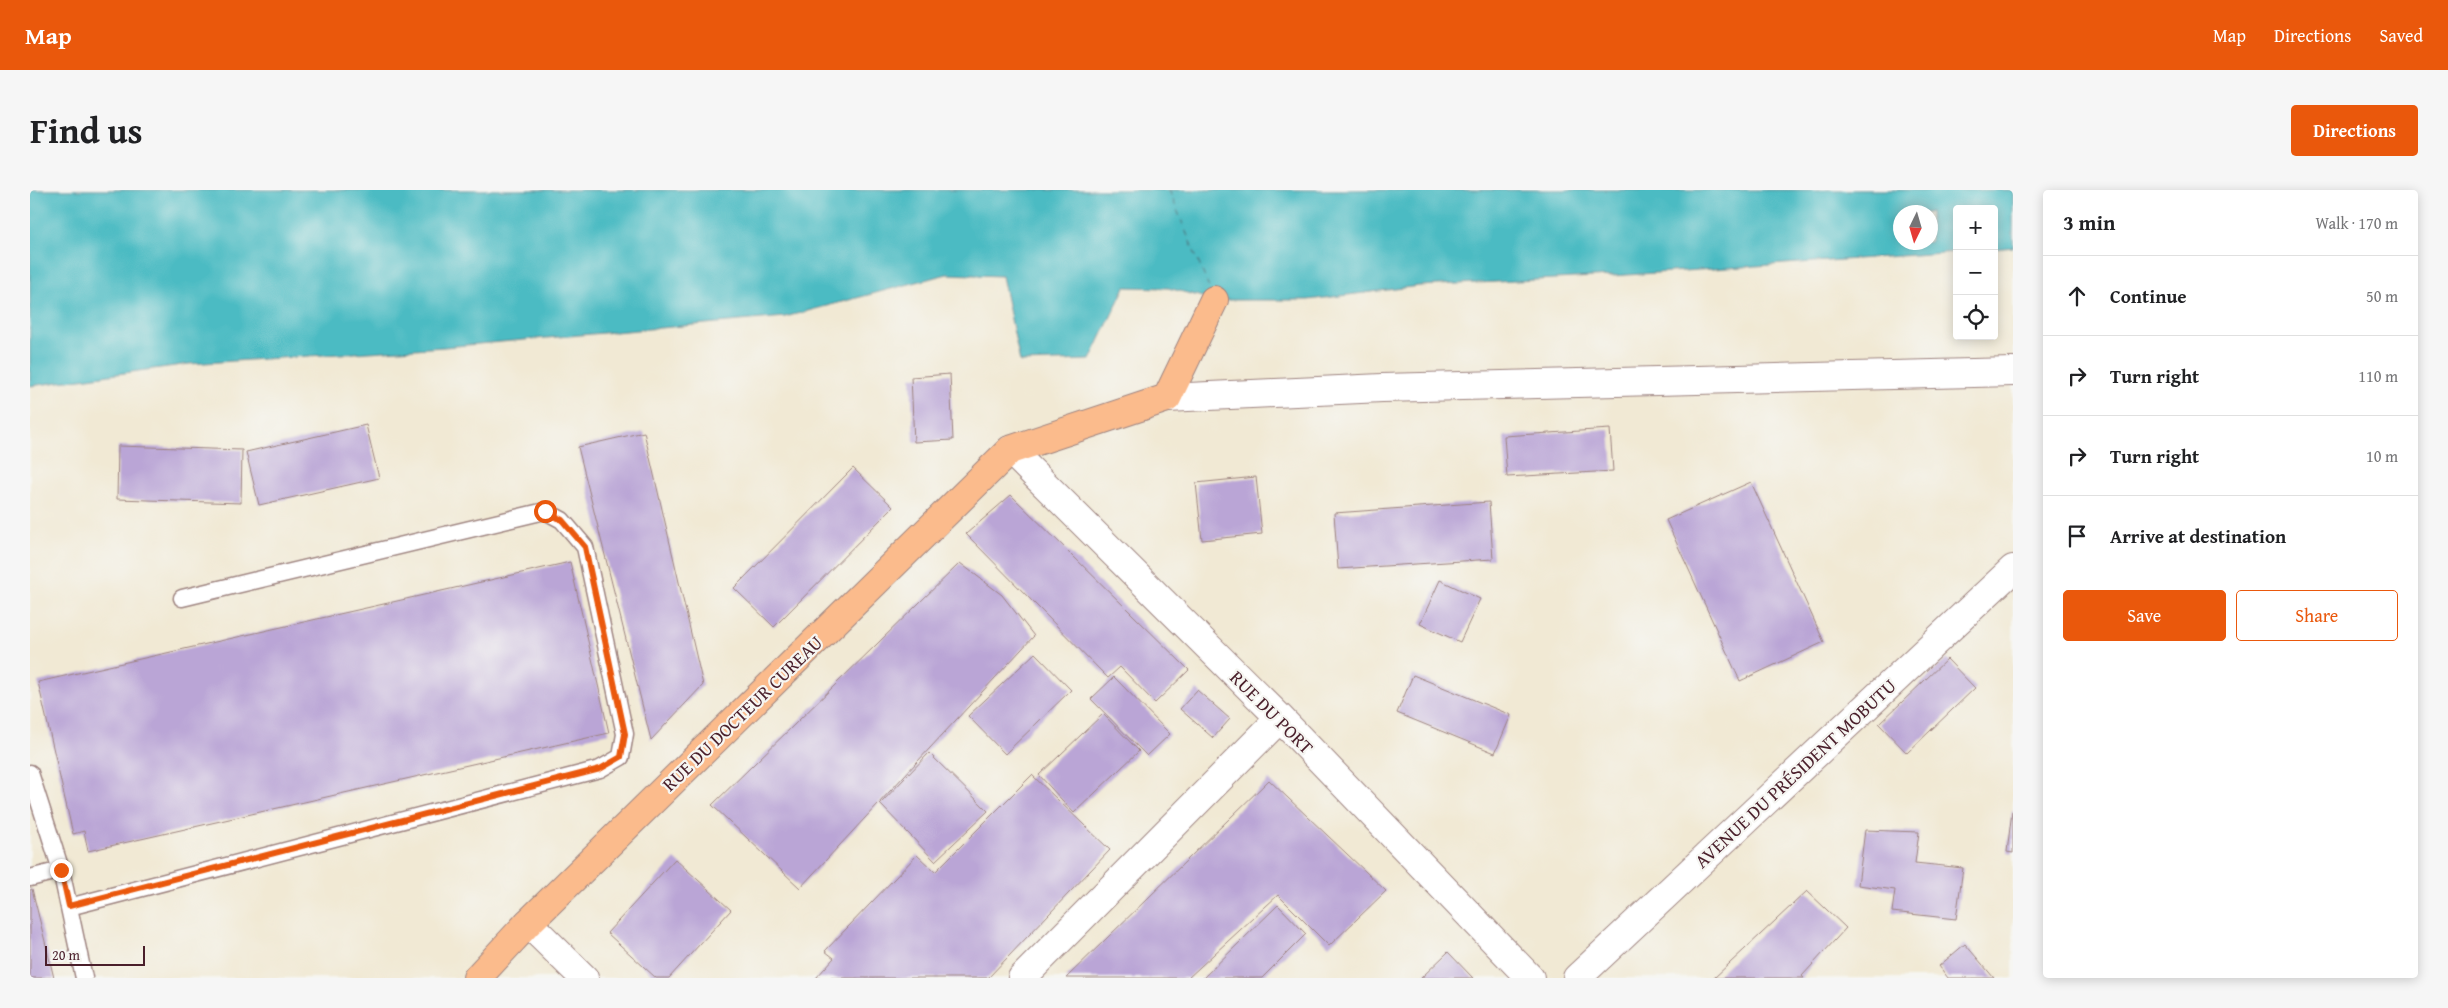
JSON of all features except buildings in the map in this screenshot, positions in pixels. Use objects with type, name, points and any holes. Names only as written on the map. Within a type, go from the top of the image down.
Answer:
[{"type":"main road","points":[[1010,450],[1167,398],[1214,300]]},
{"type":"main road","name":"RUE DU DOCTEUR CUREAU","points":[[476,978],[528,923],[1010,450]]},
{"type":"street","points":[[1167,398],[1382,388],[2013,372]]},
{"type":"street","name":"RUE DU PORT","points":[[1010,450],[1280,718],[1530,978]]},
{"type":"street","name":"AVENUE DU PRÉSIDENT MOBUTU","points":[[1577,978],[2013,569]]},
{"type":"street","points":[[1022,978],[1280,718]]},
{"type":"street","points":[[528,923],[584,978]]},
{"type":"lane","points":[[69,906],[600,769],[621,757],[625,734],[585,547],[562,520],[545,511],[182,598]]},
{"type":"lane","points":[[30,773],[61,870],[84,978]]},
{"type":"lane","points":[[30,878],[61,870]]},
{"type":"water","points":[[30,190],[2013,190],[2013,247],[1998,249],[1998,205],[1953,205],[1953,252],[1612,276],[1419,286],[1308,300],[1214,300],[1168,288],[1125,287],[1090,360],[1020,362],[1002,276],[947,274],[785,317],[444,347],[189,364],[30,386]]},
{"type":"ferry route","points":[[1169,190],[1209,288]]},
{"type":"route","points":[[61,870],[69,906],[600,769],[621,757],[625,734],[585,547],[562,520],[545,511]]}]
